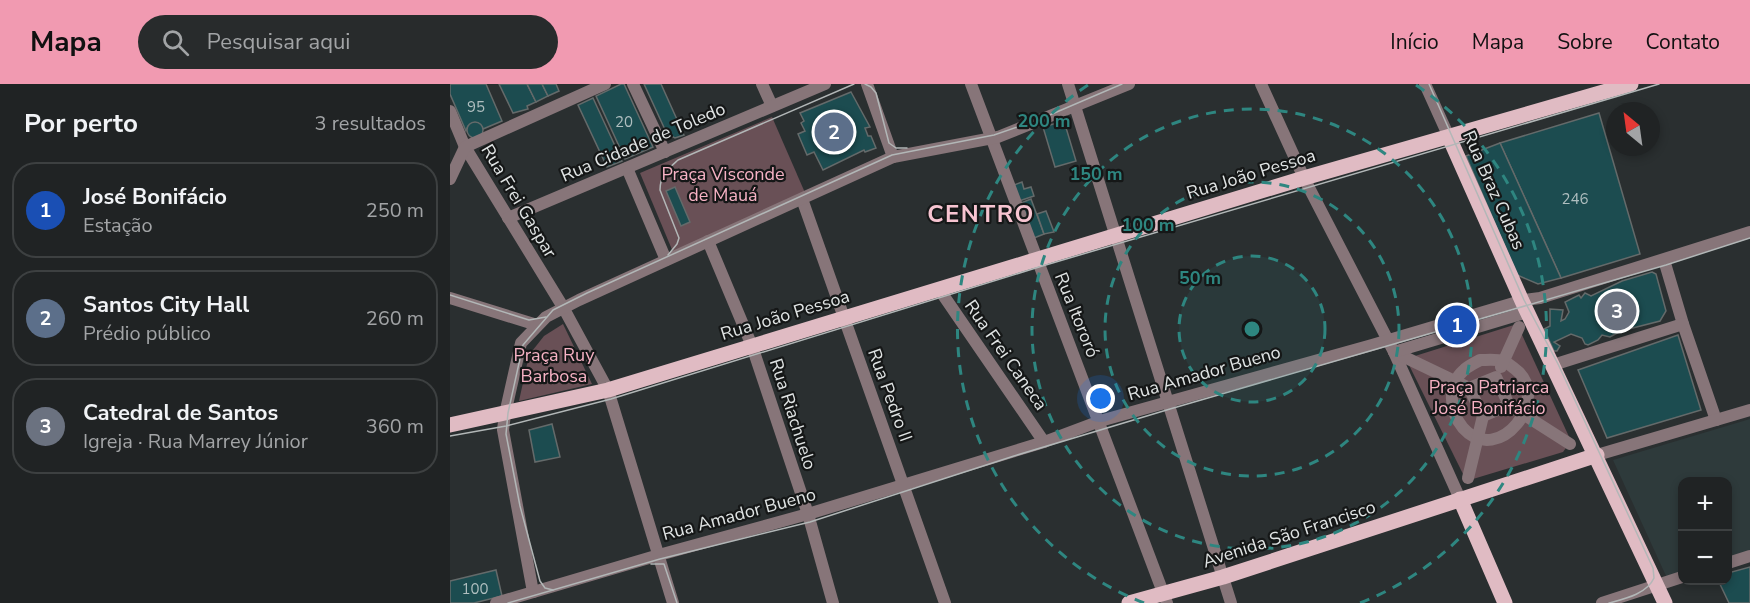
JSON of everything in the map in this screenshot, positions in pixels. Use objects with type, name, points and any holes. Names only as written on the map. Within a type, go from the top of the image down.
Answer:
[{"type":"main road","name":"Rua João Pessoa","points":[[608,390],[1304,178],[1630,84]]},
{"type":"main road","name":"Rua Braz Cubas","points":[[1449,137],[1525,307]]},
{"type":"main road","points":[[1525,307],[1597,455],[1665,603]]},
{"type":"main road","points":[[450,425],[608,390]]},
{"type":"main road","points":[[1505,603],[1460,499],[1597,455]]},
{"type":"main road","name":"Avenida São Francisco","points":[[1129,603],[1166,598],[1460,499]]},
{"type":"street","points":[[450,179],[465,147],[605,84]]},
{"type":"street","points":[[633,84],[665,152]]},
{"type":"street","points":[[762,84],[772,106]]},
{"type":"street","name":"Rua Cidade de Toledo","points":[[508,218],[825,84]]},
{"type":"street","points":[[867,84],[893,157]]},
{"type":"street","name":"Rua Itororó","points":[[971,84],[1166,598]]},
{"type":"street","points":[[1068,84],[1231,603]]},
{"type":"street","points":[[533,592],[503,430],[520,343],[546,317],[563,307],[893,157],[991,139],[1129,84]]},
{"type":"street","points":[[1261,84],[1304,178],[1394,352],[1460,499]]},
{"type":"street","name":"Rua Braz Cubas","points":[[1425,84],[1449,137]]},
{"type":"street","name":"Rua Frei Gaspar","points":[[450,111],[465,147],[563,307]]},
{"type":"street","points":[[627,168],[666,260]]},
{"type":"street","name":"Rua Pedro II","points":[[802,199],[945,603]]},
{"type":"street","name":"Rua Amador Bueno","points":[[496,603],[808,514],[1044,442],[1100,421],[1388,340],[1525,307],[1540,298],[1750,232]]},
{"type":"street","name":"Rua Riachuelo","points":[[708,241],[752,346],[808,514],[833,603]]},
{"type":"street","points":[[1664,260],[1716,420]]},
{"type":"street","name":"Rua Frei Caneca","points":[[939,289],[1044,442]]},
{"type":"street","points":[[450,298],[537,325]]},
{"type":"street","points":[[563,307],[608,390],[673,603]]},
{"type":"street","points":[[1394,352],[1525,307]]},
{"type":"street","points":[[1553,365],[1683,324]]},
{"type":"street","points":[[1469,388],[1496,378],[1519,327]]},
{"type":"street","points":[[1394,352],[1469,388],[1483,416],[1468,478]]},
{"type":"street","points":[[1480,360],[1504,361],[1520,373],[1529,391],[1524,414],[1511,431],[1493,440],[1478,438],[1464,429],[1453,412],[1451,391],[1456,382],[1464,370],[1480,360]]},
{"type":"street","points":[[1496,378],[1509,405],[1570,444]]},
{"type":"street","points":[[1483,416],[1509,405]]},
{"type":"street","points":[[1597,455],[1750,410]]},
{"type":"street","points":[[1732,562],[1750,556]]},
{"type":"street","points":[[1602,603],[1678,578]]},
{"type":"shaded area","points":[[1750,419],[1750,550],[1732,557],[1732,477],[1678,477],[1678,574],[1667,578],[1613,460]]},
{"type":"green space","name":"Praça Visconde de Mauá","points":[[772,117],[806,195],[673,252],[640,173]]},
{"type":"green space","name":"Praça Ruy Barbosa","points":[[563,324],[592,384],[519,401],[529,355],[544,336]]},
{"type":"green space","name":"Praça Patriarca José Bonifácio","points":[[1517,324],[1571,441],[1563,452],[1473,479],[1464,476],[1409,365],[1415,356]]},
{"type":"building","points":[[450,84],[486,84],[502,121],[483,129],[478,123],[473,123],[466,131],[450,94]]},
{"type":"building","points":[[499,84],[527,84],[536,102],[527,106],[528,109],[513,113]]},
{"type":"building","points":[[527,84],[542,84],[548,96],[536,102]]},
{"type":"building","points":[[542,84],[556,84],[559,91],[548,96]]},
{"type":"building","points":[[624,84],[653,147],[625,159],[596,96]]},
{"type":"building","points":[[644,84],[661,84],[684,135],[675,138],[667,134]]},
{"type":"building","points":[[851,92],[870,127],[865,128],[876,148],[865,152],[864,150],[823,170],[814,152],[807,155],[798,134],[805,131],[800,113]]},
{"type":"building","points":[[593,98],[622,161],[607,167],[578,105]]},
{"type":"building","points":[[1599,113],[1606,137],[1606,156],[1612,156],[1640,254],[1561,278],[1500,143]]},
{"type":"building","points":[[1064,121],[1076,161],[1055,167],[1043,127]]},
{"type":"building","points":[[475,122],[481,124],[483,130],[481,136],[475,138],[469,136],[467,130],[469,124]]},
{"type":"building","points":[[1500,143],[1561,278],[1538,284],[1517,275],[1466,156]]},
{"type":"building","points":[[1022,182],[1024,189],[1031,187],[1034,196],[1019,201],[1014,185]]},
{"type":"building","points":[[675,187],[690,222],[681,226],[666,191]]},
{"type":"building","points":[[1031,199],[1044,234],[1034,238],[1021,203]]},
{"type":"building","points":[[1046,211],[1054,232],[1044,234],[1037,214]]},
{"type":"building","points":[[1652,272],[1656,274],[1666,311],[1660,321],[1621,331],[1610,337],[1602,335],[1588,345],[1582,338],[1571,334],[1554,342],[1560,346],[1557,351],[1554,351],[1544,329],[1550,326],[1550,309],[1563,310],[1561,321],[1569,312],[1565,302],[1579,295],[1581,298],[1585,293],[1591,296],[1622,281]]},
{"type":"building","points":[[1678,335],[1701,410],[1607,438],[1578,370]]},
{"type":"building","points":[[552,424],[560,457],[535,462],[529,430]]},
{"type":"building","points":[[1750,567],[1750,603],[1729,603],[1720,585],[1732,585],[1732,572]]},
{"type":"building","points":[[496,570],[502,596],[474,603],[450,603],[450,581]]},
{"type":"tram line","points":[[668,255],[679,238],[660,185],[663,176],[674,163],[854,84]]},
{"type":"tram line","points":[[865,84],[876,93],[889,143],[896,148],[907,148]]},
{"type":"tram line","points":[[553,590],[545,588],[540,581],[520,506],[506,434],[508,413],[523,345],[553,310],[892,155],[994,135],[1038,120],[1122,84]]},
{"type":"tram line","points":[[1429,84],[1524,300],[1558,364],[1653,568],[1654,578],[1651,584],[1641,592],[1609,603]]},
{"type":"tram line","points":[[450,436],[506,426],[611,399],[1039,267],[1659,84]]},
{"type":"tram line","points":[[508,603],[660,559],[810,522],[1014,456],[1666,265],[1750,238]]},
{"type":"tram line","points":[[450,295],[529,320],[546,317]]},
{"type":"tram line","points":[[651,564],[664,564],[677,603]]},
{"type":"place","name":"Santos City Hall","points":[[834,132]]},
{"type":"place","name":"Catedral de Santos","points":[[1617,311]]},
{"type":"place","name":"José Bonifácio","points":[[1457,325]]},
{"type":"district","name":"CENTRO","points":[[981,214]]}]
